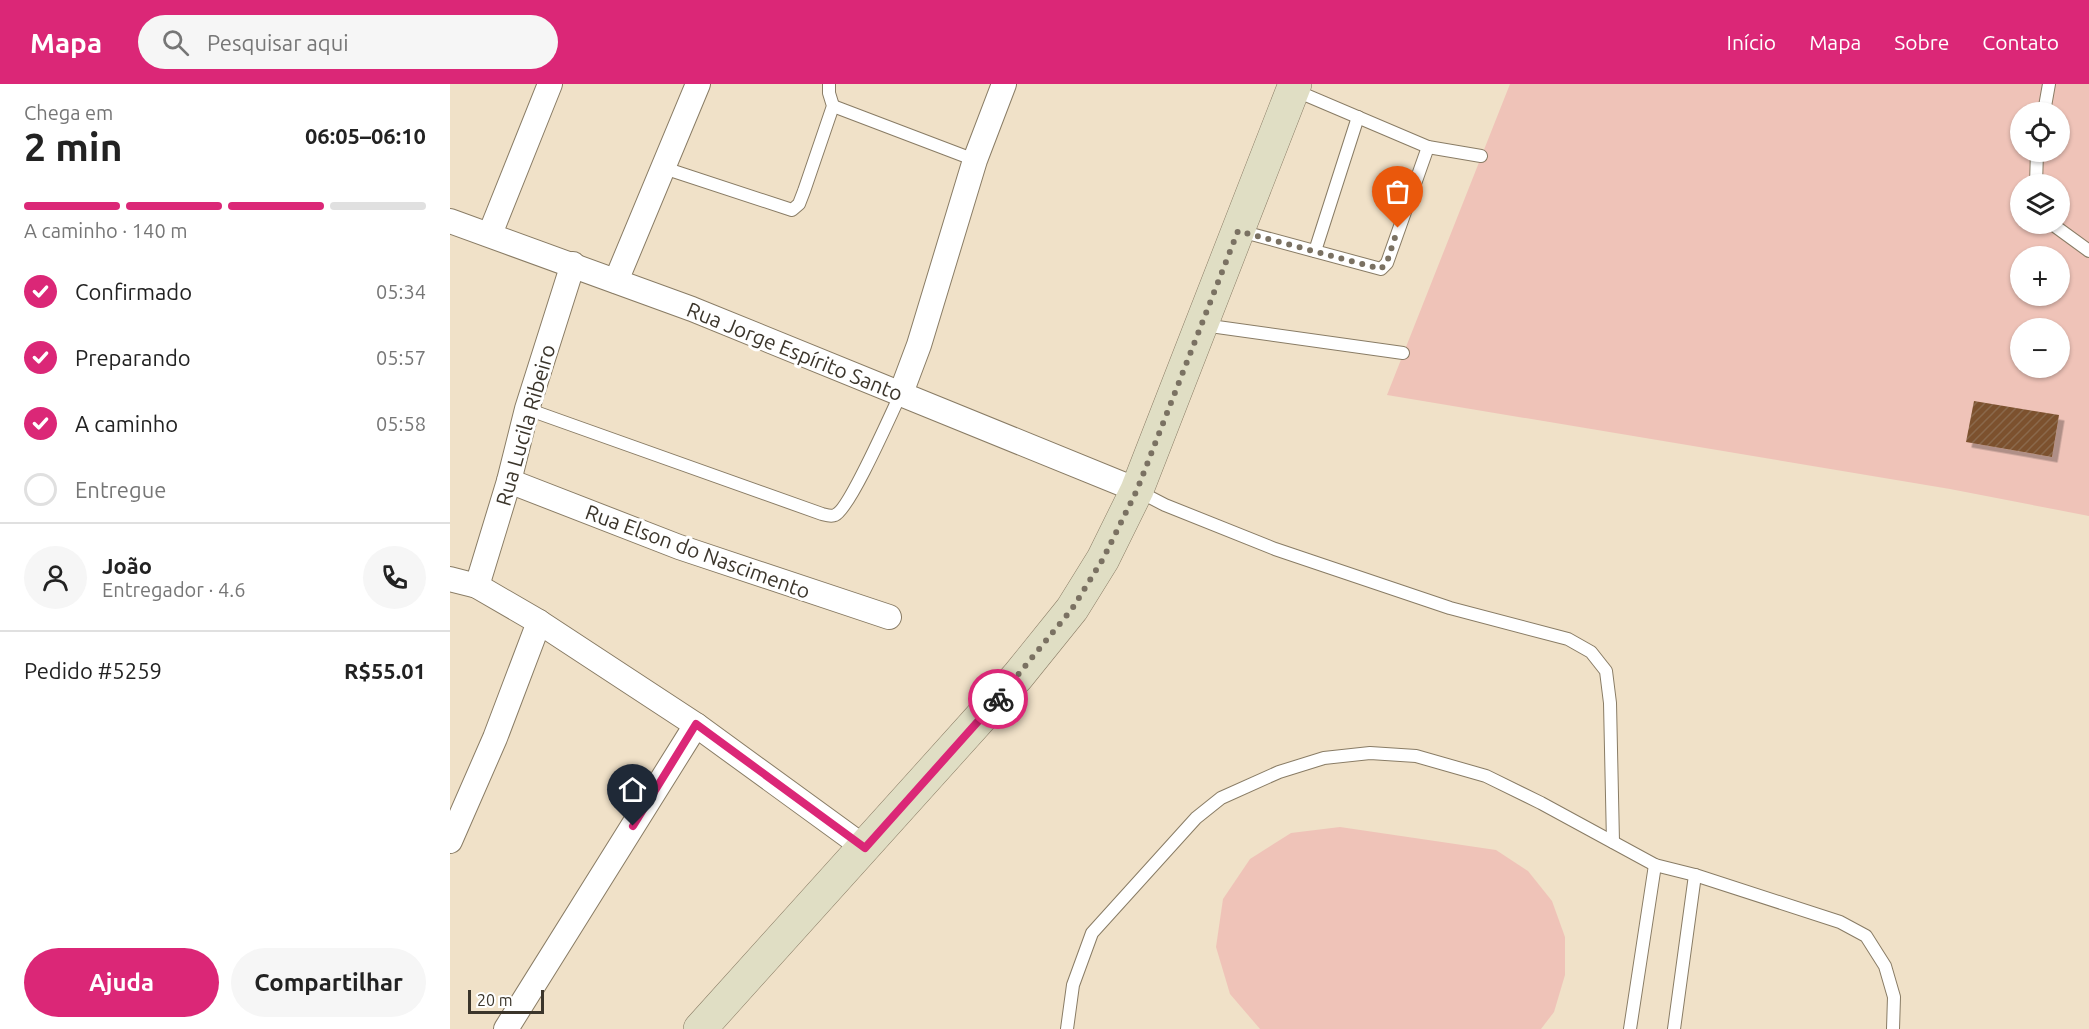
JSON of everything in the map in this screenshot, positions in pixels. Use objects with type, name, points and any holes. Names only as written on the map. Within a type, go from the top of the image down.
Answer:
[{"type":"street","points":[[490,234],[550,84]]},
{"type":"street","points":[[616,281],[698,84]]},
{"type":"street","points":[[901,393],[919,345],[975,160],[1004,84]]},
{"type":"street","points":[[700,1029],[1018,676],[1072,609],[1103,559],[1137,490],[1294,87]]},
{"type":"street","name":"Rua Jorge Espírito Santo","points":[[450,221],[692,309],[1137,490]]},
{"type":"street","name":"Rua Lucila Ribeiro","points":[[477,586],[509,481],[527,409],[573,264]]},
{"type":"street","name":"Rua Elson do Nascimento","points":[[509,481],[689,551],[889,617]]},
{"type":"street","points":[[450,579],[477,586],[539,622],[696,724],[865,848]]},
{"type":"street","points":[[450,841],[495,738],[539,622]]},
{"type":"street","points":[[506,1029],[696,724]]},
{"type":"lane","points":[[664,168],[792,210],[799,204],[833,106],[828,93],[829,84]]},
{"type":"lane","points":[[2046,102],[2049,84]]},
{"type":"lane","points":[[1294,87],[1428,147],[1481,156]]},
{"type":"lane","points":[[833,106],[975,160]]},
{"type":"lane","points":[[1315,251],[1358,117]]},
{"type":"lane","points":[[1238,231],[1381,269],[1428,147]]},
{"type":"lane","points":[[2066,234],[2089,251]]},
{"type":"lane","points":[[1203,325],[1403,353]]},
{"type":"lane","points":[[527,409],[831,516],[840,512],[852,494],[901,393]]},
{"type":"lane","points":[[1137,490],[1165,505],[1275,549],[1450,608],[1568,639],[1591,652],[1606,671],[1609,692],[1613,842]]},
{"type":"lane","points":[[1067,1029],[1073,985],[1092,933],[1196,818],[1221,798],[1279,772],[1324,758],[1370,753],[1416,756],[1486,776],[1655,865],[1695,875],[1840,922],[1866,936],[1885,966],[1894,997],[1893,1029]]},
{"type":"lane","points":[[1630,1029],[1655,865]]},
{"type":"lane","points":[[1674,1029],[1695,875]]},
{"type":"shaded area","points":[[1510,84],[2089,84],[2089,516],[1950,489],[1387,395]]},
{"type":"shaded area","points":[[1340,827],[1496,850],[1528,871],[1552,901],[1565,937],[1565,975],[1554,1012],[1541,1029],[1260,1029],[1230,994],[1216,947],[1223,899],[1250,859],[1291,833]]},
{"type":"building","points":[[1974,401],[2059,415],[2052,457],[1966,442]]},
{"type":"way so far","points":[[998,699],[1072,609],[1103,559],[1137,490],[1238,231],[1381,269],[1387,262],[1398,228]]},
{"type":"route","points":[[633,826],[696,724],[865,848],[998,699]]}]
